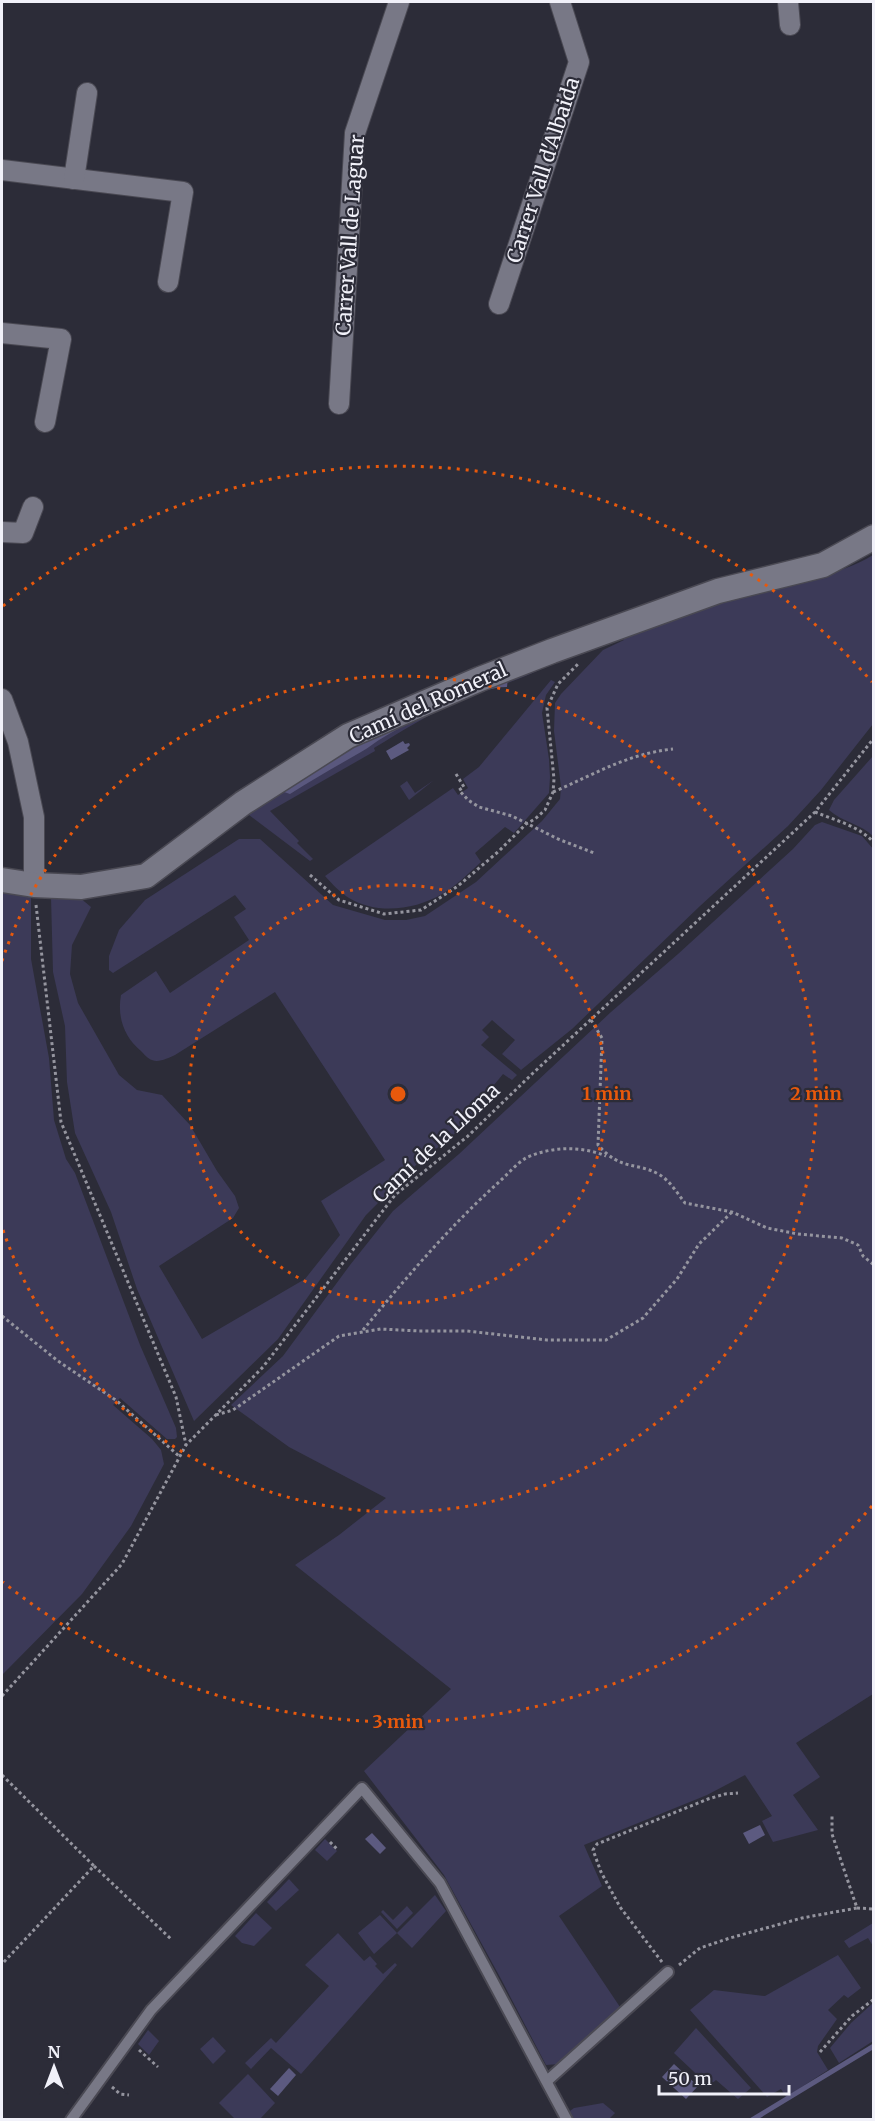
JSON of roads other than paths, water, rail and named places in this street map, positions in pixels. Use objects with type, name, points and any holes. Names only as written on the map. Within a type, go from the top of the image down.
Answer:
[{"type":"street","name":"Carrer Vall de Laguar","points":[[339,404],[355,133],[399,2]]},
{"type":"street","name":"Carrer Vall d'Albaida","points":[[499,304],[579,62],[560,2]]},
{"type":"street","points":[[788,2],[790,25]]},
{"type":"street","points":[[74,178],[87,93]]},
{"type":"street","points":[[2,170],[183,192],[168,282]]},
{"type":"street","points":[[2,333],[61,339],[45,422]]},
{"type":"street","points":[[2,532],[23,533],[33,507]]},
{"type":"street","name":"Camí del Romeral","points":[[2,880],[34,885],[81,887],[146,876],[243,804],[348,736],[480,679],[718,591],[823,566],[873,537]]},
{"type":"street","points":[[2,699],[18,742],[34,817],[34,885]]},
{"type":"lane","points":[[71,2120],[151,2010],[362,1788],[440,1883],[567,2120]]},
{"type":"lane","points":[[547,2081],[668,1972]]},
{"type":"waterway","points":[[752,2120],[874,2046]]}]
